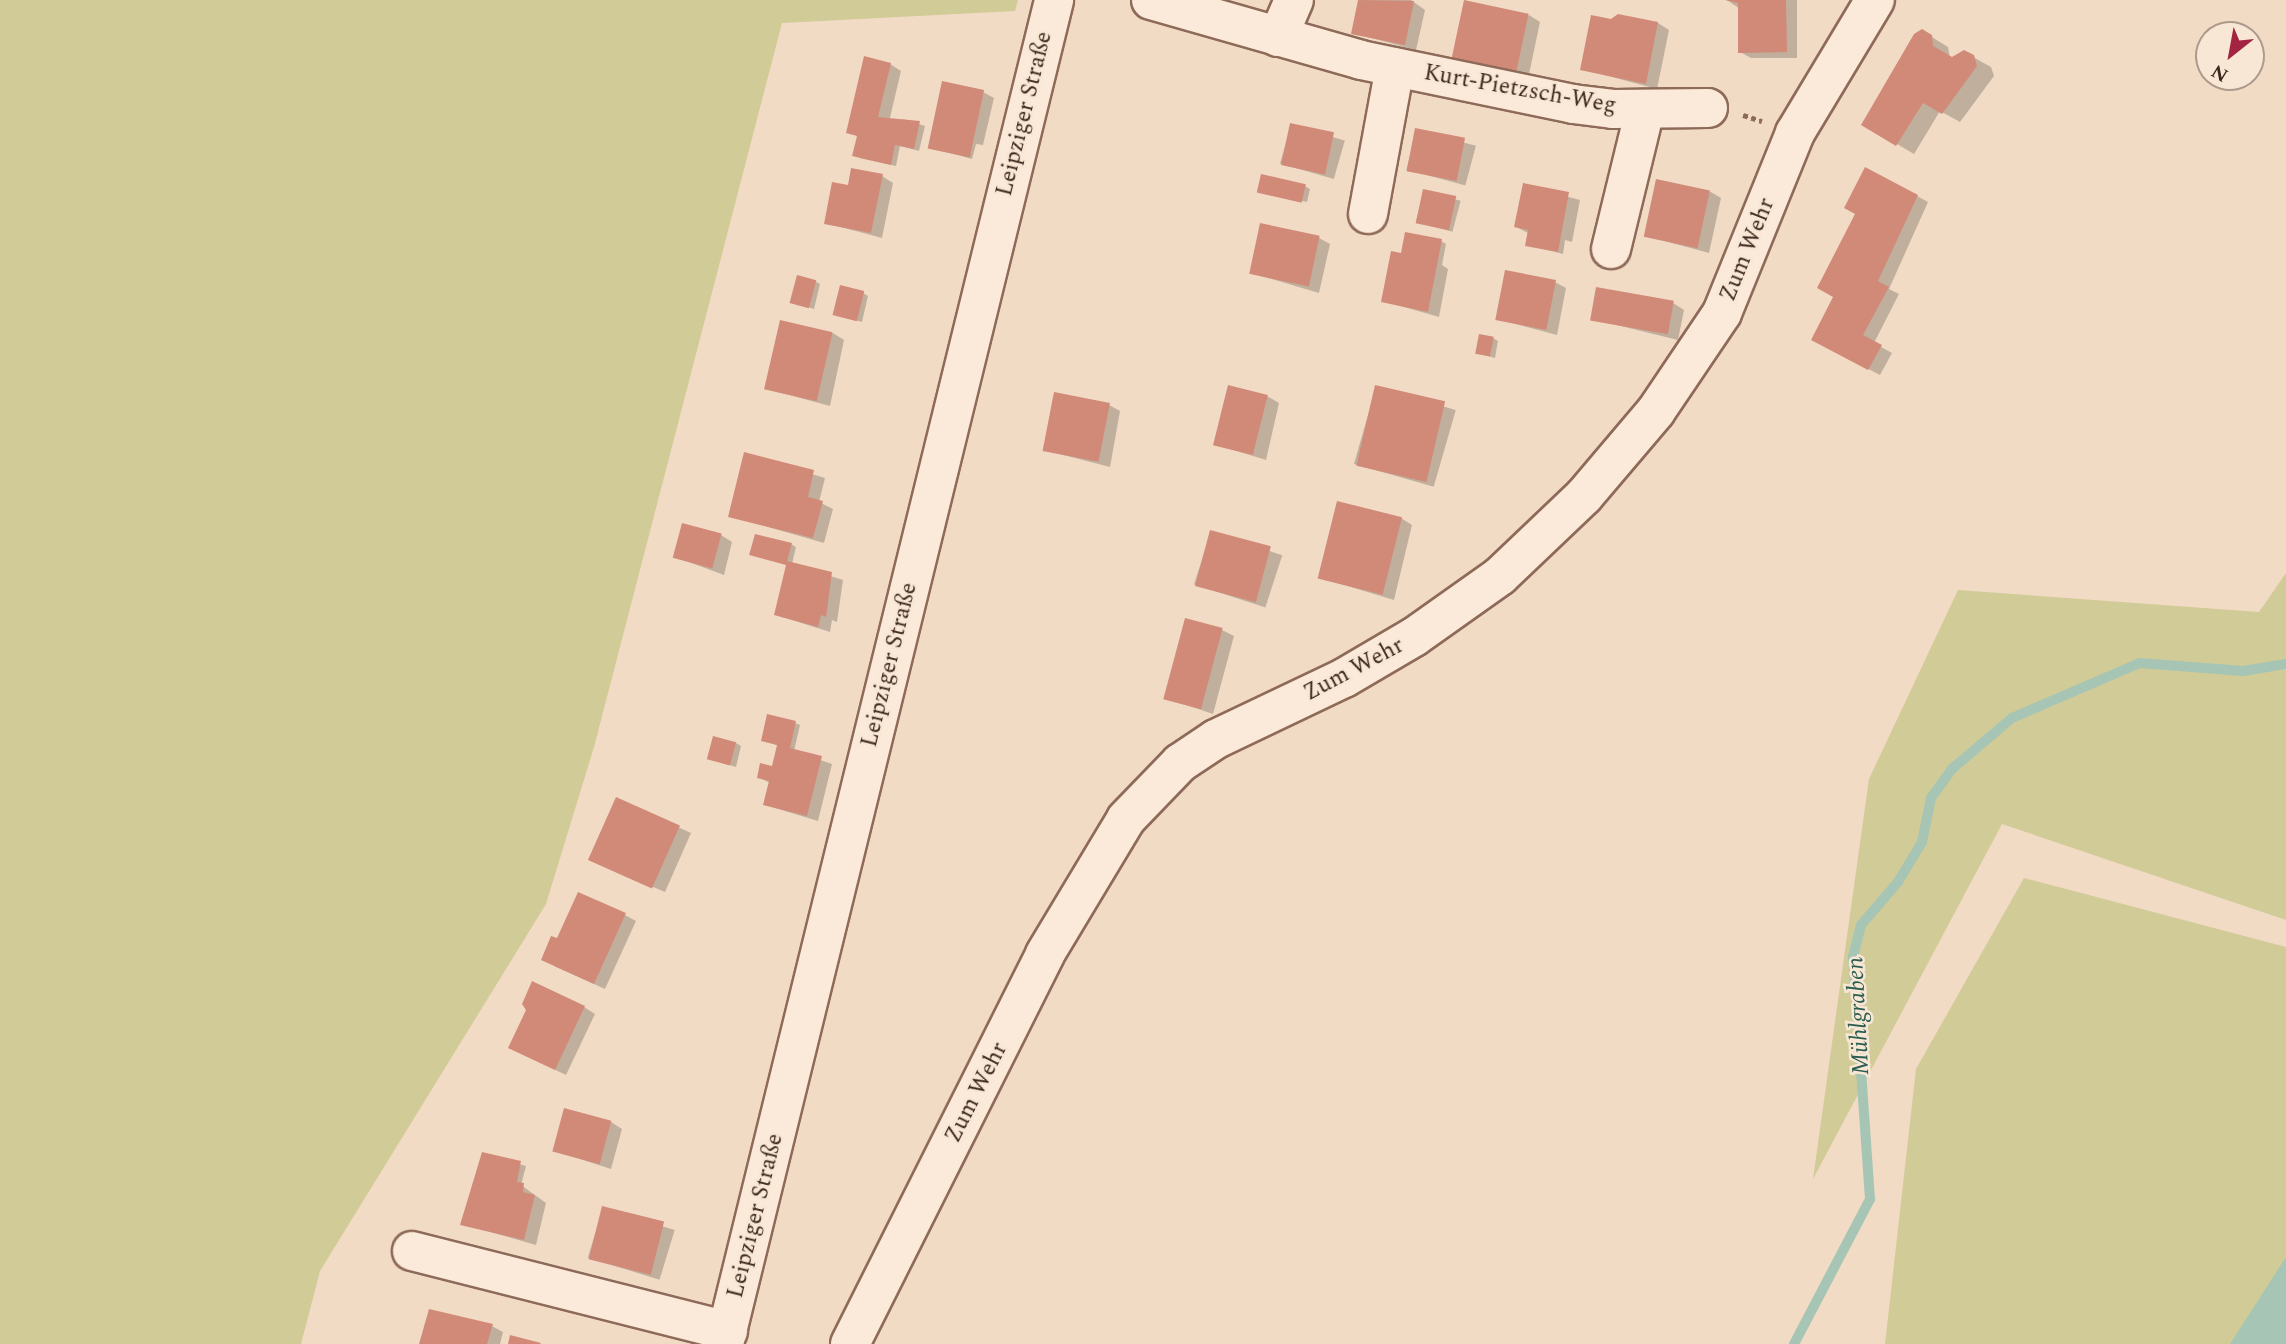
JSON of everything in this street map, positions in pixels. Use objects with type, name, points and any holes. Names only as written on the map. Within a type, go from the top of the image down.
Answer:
[{"type":"street","name":"Leipziger Straße","points":[[412,1251],[726,1337],[1054,0]]},
{"type":"street","name":"Kurt-Pietzsch-Weg","points":[[1151,0],[1395,67],[1573,104],[1645,109],[1708,108]]},
{"type":"street","points":[[1278,37],[1294,0]]},
{"type":"street","name":"Zum Wehr","points":[[850,1344],[1045,954],[1126,819],[1180,763],[1216,739],[1344,678],[1414,637],[1500,576],[1584,496],[1656,411],[1723,313],[1795,133],[1875,0]]},
{"type":"street","name":"Kurt-Pietzsch-Weg","points":[[1368,214],[1395,67]]},
{"type":"street","name":"Kurt-Pietzsch-Weg","points":[[1611,249],[1645,109]]},
{"type":"path","points":[[1708,108],[1747,116],[1795,133]]},
{"type":"shaded area","points":[[0,0],[1018,0],[1015,11],[782,23],[594,747],[546,904],[320,1271],[301,1344],[0,1344]]},
{"type":"shaded area","points":[[2286,573],[2286,920],[2002,824],[1813,1179],[1869,779],[1958,590],[2259,612]]},
{"type":"shaded area","points":[[2024,878],[2286,947],[2286,1344],[1885,1344],[1916,1069]]},
{"type":"shaded area","points":[[2286,1259],[2286,1344],[2230,1344],[2284,1260]]},
{"type":"building","points":[[1358,0],[1414,1],[1405,45],[1351,34]]},
{"type":"building","points":[[1464,0],[1529,14],[1516,73],[1451,60]]},
{"type":"building","points":[[1725,0],[1786,0],[1787,52],[1738,53],[1738,3]]},
{"type":"building","points":[[1618,14],[1658,22],[1646,84],[1580,70],[1591,15],[1611,19]]},
{"type":"building","points":[[1922,29],[1932,35],[1933,46],[1952,57],[1964,50],[1974,55],[1977,66],[1942,114],[1923,103],[1896,146],[1861,125],[1914,34]]},
{"type":"building","points":[[864,56],[891,63],[878,117],[920,121],[914,149],[895,145],[891,165],[852,156],[857,136],[846,133]]},
{"type":"building","points":[[942,81],[984,90],[970,157],[928,148]]},
{"type":"building","points":[[1290,123],[1334,132],[1325,174],[1281,165]]},
{"type":"building","points":[[1415,128],[1465,138],[1457,181],[1407,171]]},
{"type":"building","points":[[1865,167],[1918,195],[1878,281],[1889,287],[1863,335],[1882,345],[1868,370],[1811,340],[1833,297],[1817,288],[1855,214],[1844,208]]},
{"type":"building","points":[[851,168],[883,174],[871,233],[824,224],[832,182],[848,185]]},
{"type":"building","points":[[1261,174],[1306,184],[1302,203],[1257,193]]},
{"type":"building","points":[[1656,179],[1710,190],[1698,248],[1644,237]]},
{"type":"building","points":[[1523,183],[1569,192],[1558,252],[1525,246],[1528,230],[1514,227]]},
{"type":"building","points":[[1423,189],[1456,196],[1449,230],[1416,223]]},
{"type":"building","points":[[1260,223],[1320,236],[1309,287],[1249,274]]},
{"type":"building","points":[[1405,232],[1442,239],[1428,312],[1381,302],[1391,251],[1401,253]]},
{"type":"building","points":[[1505,270],[1556,280],[1546,330],[1495,320]]},
{"type":"building","points":[[797,275],[816,280],[809,308],[789,303]]},
{"type":"building","points":[[840,285],[864,291],[857,321],[833,315]]},
{"type":"building","points":[[1596,287],[1674,301],[1668,334],[1590,320]]},
{"type":"building","points":[[780,320],[833,332],[817,401],[764,389]]},
{"type":"building","points":[[1479,334],[1494,337],[1490,356],[1475,354]]},
{"type":"building","points":[[1228,385],[1268,395],[1253,455],[1213,445]]},
{"type":"building","points":[[1375,385],[1445,401],[1426,482],[1356,466]]},
{"type":"building","points":[[1054,392],[1110,403],[1099,462],[1043,451]]},
{"type":"building","points":[[744,452],[814,470],[808,497],[823,501],[813,538],[728,517]]},
{"type":"building","points":[[1337,501],[1402,517],[1383,595],[1318,579]]},
{"type":"building","points":[[682,523],[722,534],[712,568],[673,558]]},
{"type":"building","points":[[1210,530],[1271,546],[1256,602],[1195,586]]},
{"type":"building","points":[[755,534],[792,543],[787,561],[832,572],[826,617],[821,615],[818,627],[774,615],[786,565],[749,555]]},
{"type":"building","points":[[1185,618],[1223,628],[1201,709],[1163,699]]},
{"type":"building","points":[[767,714],[796,721],[790,748],[822,756],[807,816],[763,805],[769,781],[757,778],[760,763],[772,766],[777,745],[761,741]]},
{"type":"building","points":[[713,736],[736,742],[730,765],[707,759]]},
{"type":"building","points":[[616,797],[680,825],[652,889],[588,860]]},
{"type":"building","points":[[578,892],[626,913],[594,984],[541,960],[551,936],[557,938]]},
{"type":"building","points":[[532,981],[585,1006],[555,1070],[508,1048],[526,1010],[522,1004]]},
{"type":"building","points":[[564,1108],[611,1121],[600,1164],[552,1151]]},
{"type":"building","points":[[482,1152],[521,1161],[517,1182],[524,1183],[523,1192],[535,1195],[524,1240],[460,1225]]},
{"type":"building","points":[[602,1206],[664,1221],[651,1275],[589,1259]]},
{"type":"building","points":[[429,1309],[493,1324],[487,1344],[419,1344]]},
{"type":"building","points":[[510,1335],[541,1343],[508,1344]]},
{"type":"waterway","name":"Mühlgraben","points":[[1794,1344],[1870,1199],[1853,957],[1861,925],[1898,882],[1922,842],[1931,798],[1952,769],[2012,718],[2140,663],[2243,671],[2286,664]]}]
